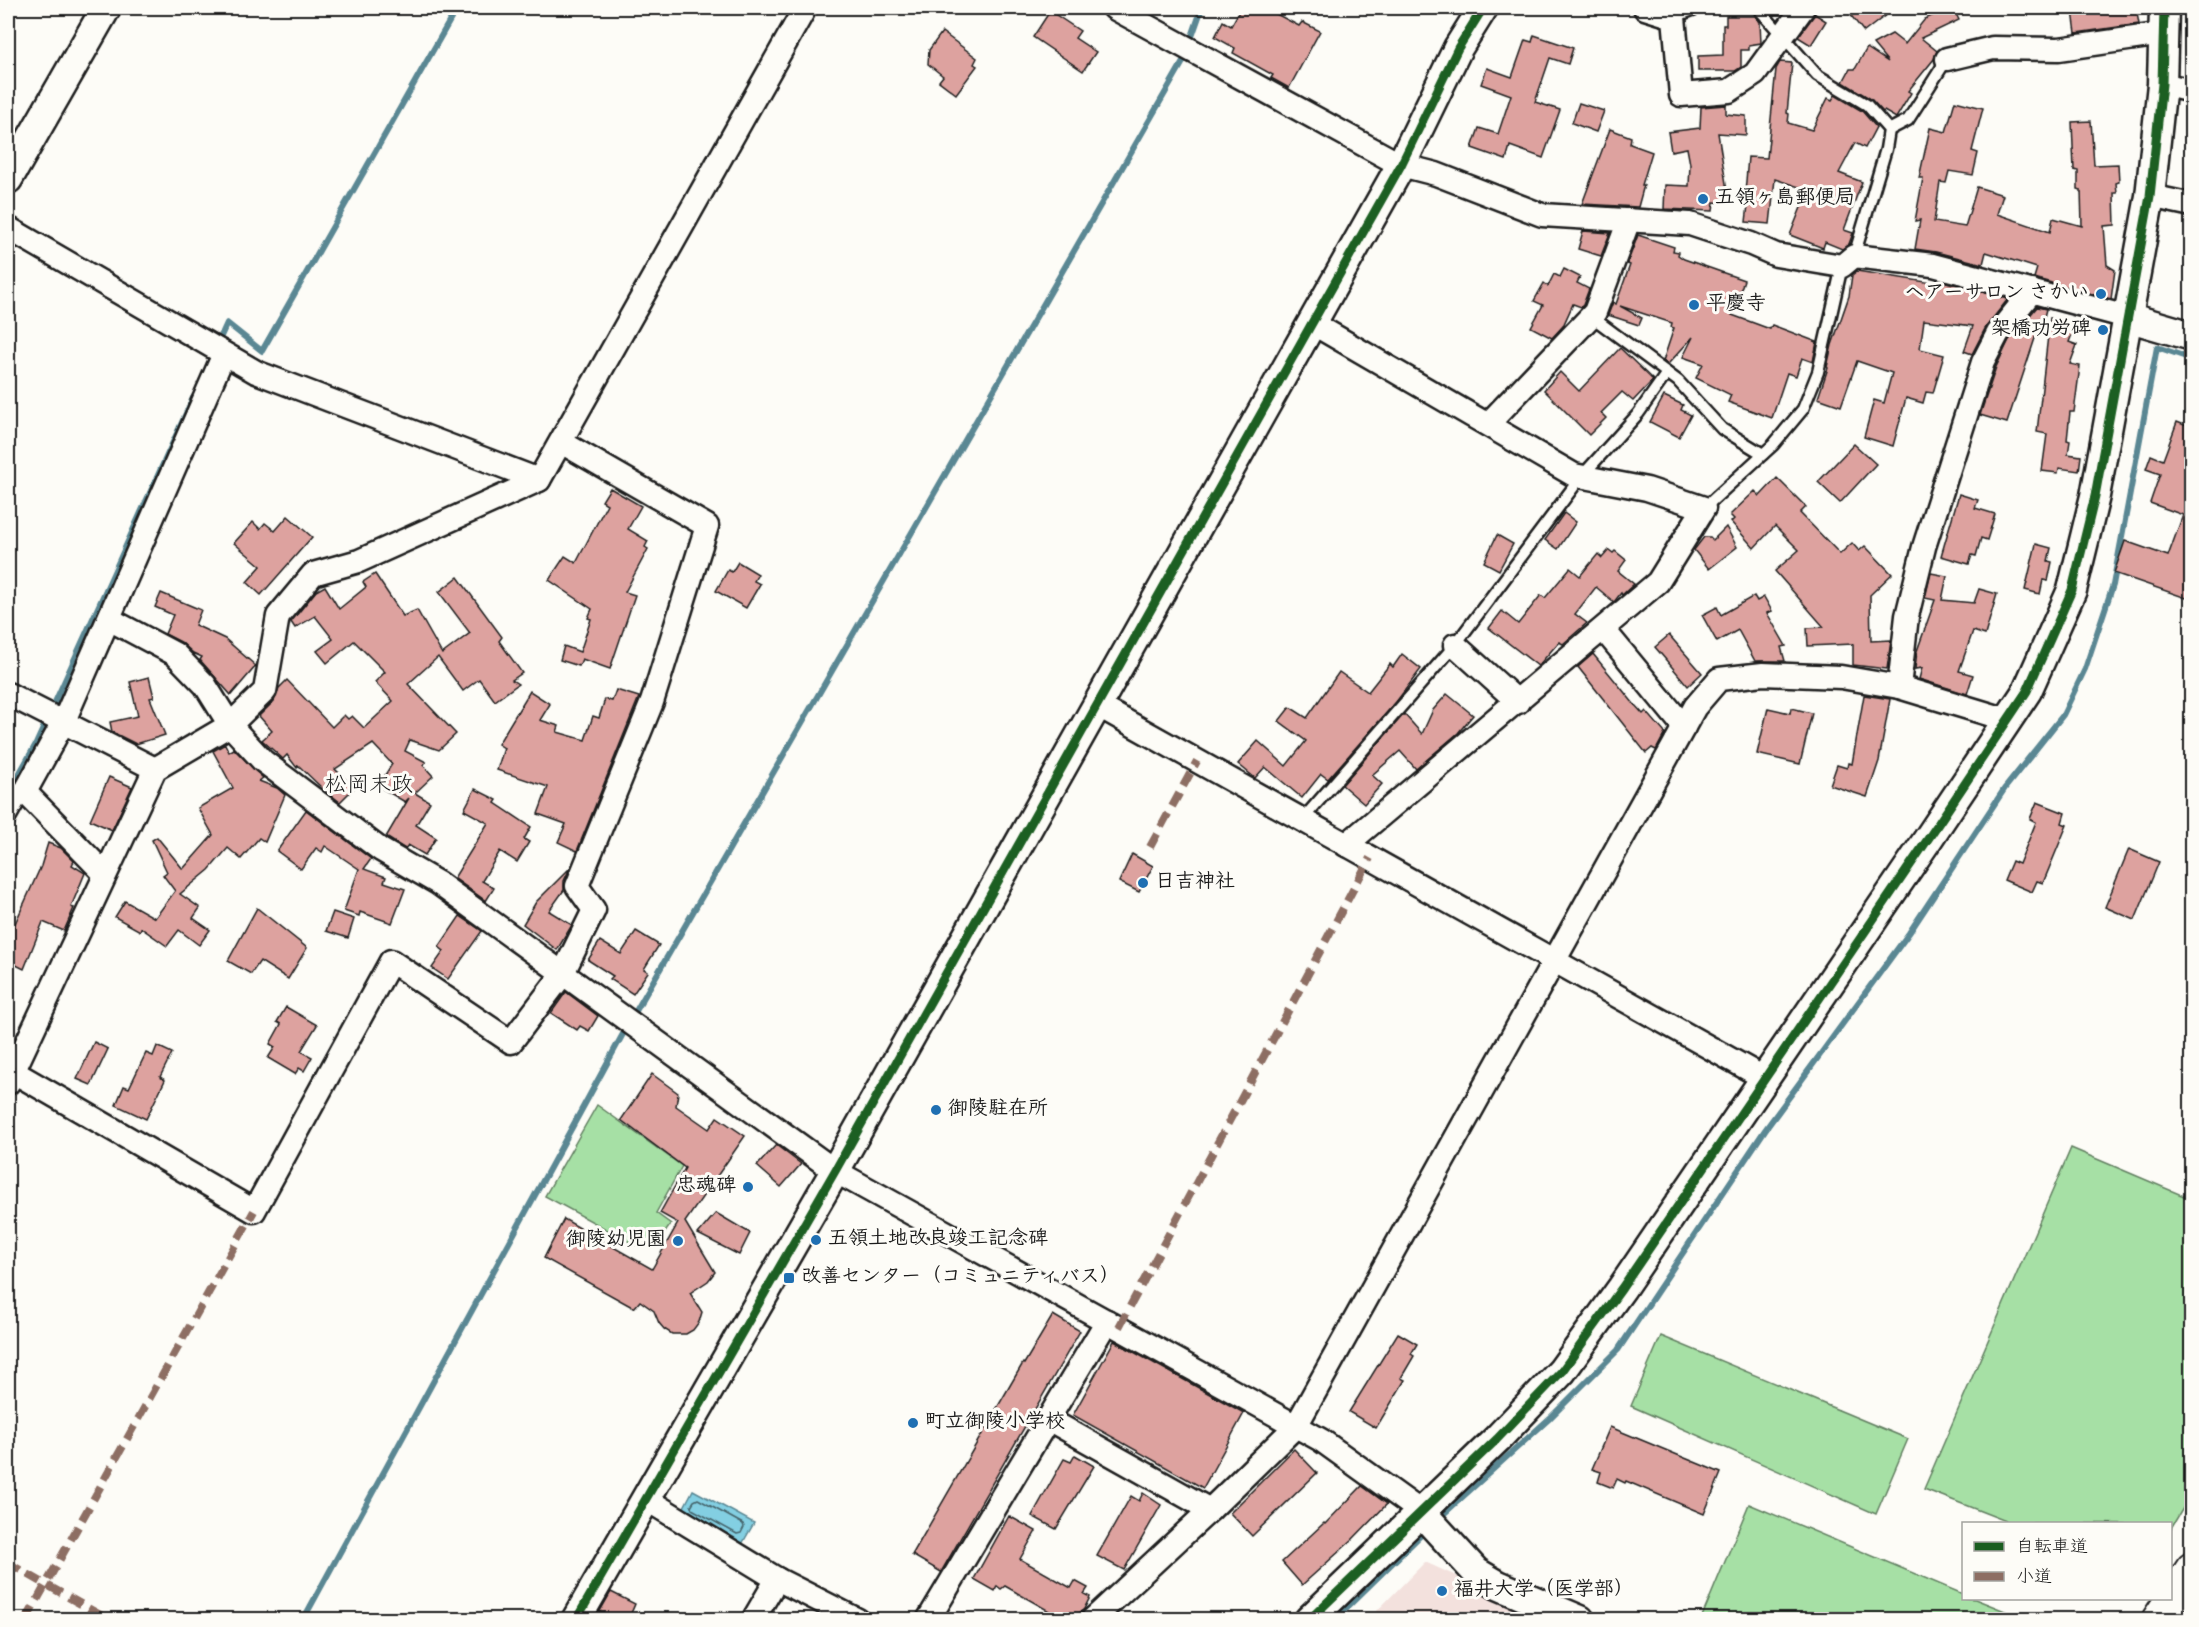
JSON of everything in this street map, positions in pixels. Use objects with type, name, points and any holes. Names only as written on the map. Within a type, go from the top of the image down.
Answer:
[{"type":"main road","points":[[2172,1599],[2192,1569]]},
{"type":"main road","points":[[2158,1620],[2171,1600]]},
{"type":"street","points":[[8,179],[106,8]]},
{"type":"street","points":[[561,442],[707,526],[652,702],[577,886],[594,910],[562,975],[511,1042],[391,961],[254,1211],[10,1077],[154,769],[230,724],[265,691],[278,616],[313,574],[359,561],[539,480],[805,8]]},
{"type":"street","points":[[1114,8],[1401,165],[1436,174],[1542,215],[1690,224],[1751,244],[1776,255],[1933,265],[2192,336]]},
{"type":"street","points":[[576,1620],[835,1171],[1401,165],[1458,48],[1484,8]]},
{"type":"street","points":[[1645,8],[1674,17],[1681,95],[1728,91],[1755,74],[1803,8]]},
{"type":"street","points":[[1309,1620],[1497,1439],[1562,1371],[1622,1288],[2008,720],[2027,690],[2072,590],[2095,496],[2150,196],[2162,84],[2164,21],[2059,49],[1993,48],[1947,59]]},
{"type":"street","points":[[2162,84],[2192,91]]},
{"type":"street","points":[[2150,196],[2192,205]]},
{"type":"street","points":[[1488,424],[1592,317],[1629,220]]},
{"type":"street","points":[[8,228],[256,372],[539,480]]},
{"type":"street","points":[[1899,687],[1907,616],[1924,547],[1983,362],[1998,333],[2032,291]]},
{"type":"street","points":[[1312,323],[1574,475],[1647,489],[1704,508],[1658,582],[1604,630],[1346,845]]},
{"type":"street","points":[[105,874],[25,792],[63,723],[224,354]]},
{"type":"street","points":[[109,619],[176,654],[205,685],[230,724],[262,761],[306,795],[381,850],[438,883],[835,1171],[1321,1440],[1421,1512],[1476,1572],[1498,1585],[1580,1620]]},
{"type":"street","points":[[1604,630],[1684,727]]},
{"type":"street","points":[[1455,645],[1518,702]]},
{"type":"street","points":[[1092,1620],[1296,1426],[1695,707],[1719,679],[1763,674],[1841,677],[1899,687],[2008,720]]},
{"type":"street","points":[[8,694],[154,769]]},
{"type":"street","points":[[1097,705],[1764,1078]]},
{"type":"street","points":[[928,1620],[1107,1321]]},
{"type":"street","points":[[1048,1419],[1210,1510]]},
{"type":"street","points":[[646,1499],[777,1580],[858,1620]]},
{"type":"street","points":[[753,1620],[777,1580]]},
{"type":"lane","points":[[1674,17],[1698,8]]},
{"type":"lane","points":[[1758,8],[1782,38],[1817,75],[1867,105],[1889,130]]},
{"type":"lane","points":[[1889,130],[1908,120],[1947,59]]},
{"type":"lane","points":[[1704,508],[1773,445],[1803,409],[1818,372],[1848,261],[1886,149],[1889,130]]},
{"type":"lane","points":[[1592,317],[1678,381],[1722,429],[1763,454]]},
{"type":"lane","points":[[1302,820],[1455,645],[1581,477],[1638,414],[1667,373]]},
{"type":"lane","points":[[8,822],[25,792]]},
{"type":"shaded area","name":"福井大学（医学部）","points":[[1425,1562],[1551,1619],[1368,1620]]},
{"type":"green space","points":[[597,1105],[682,1166],[656,1213],[671,1224],[657,1244],[635,1245],[545,1196]]},
{"type":"green space","points":[[2071,1148],[2191,1199],[2191,1495],[2172,1526],[2172,1522],[2008,1522],[1924,1489]]},
{"type":"green space","points":[[1661,1336],[1908,1439],[1876,1514],[1631,1406]]},
{"type":"green space","points":[[1749,1504],[1962,1594],[1962,1600],[1978,1600],[2025,1619],[1701,1619]]},
{"type":"water","points":[[693,1490],[754,1523],[742,1544],[682,1511]]},
{"type":"building","points":[[1241,8],[1265,8],[1299,26],[1302,22],[1320,31],[1289,88],[1271,78],[1273,75],[1233,53],[1235,48],[1215,37],[1223,21],[1231,26]]},
{"type":"building","points":[[1845,8],[1895,8],[1864,32]]},
{"type":"building","points":[[1953,8],[1959,20],[1921,38],[1937,51],[1934,59],[1908,91],[1911,93],[1896,118],[1883,112],[1871,99],[1843,82],[1850,69],[1855,69],[1867,48],[1888,62],[1873,44],[1892,34],[1905,44],[1925,19]]},
{"type":"building","points":[[2095,8],[2136,8],[2139,24],[2076,33],[2073,11]]},
{"type":"building","points":[[1050,11],[1080,31],[1075,38],[1096,52],[1083,71],[1033,37]]},
{"type":"building","points":[[1815,14],[1826,21],[1811,45],[1798,37]]},
{"type":"building","points":[[1726,16],[1755,16],[1760,22],[1761,43],[1749,45],[1749,50],[1741,50],[1741,67],[1735,71],[1698,71],[1698,56],[1723,55],[1723,25],[1726,25]]},
{"type":"building","points":[[942,32],[977,58],[974,64],[977,66],[956,94],[939,81],[943,76],[928,64],[929,50]]},
{"type":"building","points":[[1534,35],[1573,48],[1568,64],[1550,58],[1535,102],[1560,110],[1543,158],[1510,146],[1506,160],[1472,148],[1479,128],[1498,134],[1511,95],[1481,84],[1487,68],[1512,77],[1525,40],[1532,42]]},
{"type":"building","points":[[1780,62],[1792,63],[1788,123],[1812,130],[1828,98],[1832,100],[1835,95],[1862,111],[1876,127],[1865,148],[1855,143],[1839,173],[1862,182],[1844,230],[1853,233],[1849,244],[1842,249],[1825,242],[1823,248],[1790,235],[1808,190],[1775,179],[1770,224],[1746,222],[1748,205],[1744,205],[1748,157],[1767,158],[1776,69]]},
{"type":"building","points":[[1955,101],[1983,108],[1972,151],[1978,153],[1973,175],[1949,171],[1946,183],[1940,182],[1934,222],[1965,227],[1977,187],[2003,195],[1997,214],[2050,232],[2053,218],[2082,226],[2081,190],[2078,189],[2078,171],[2074,170],[2072,122],[2091,121],[2094,165],[2118,164],[2119,182],[2116,183],[2117,193],[2114,193],[2115,225],[2104,226],[2107,265],[2115,270],[2111,299],[2034,278],[2037,268],[1986,252],[1983,264],[1915,249],[1920,220],[1915,221],[1923,178],[1919,178],[1930,128],[1946,132]]},
{"type":"building","points":[[1579,103],[1604,111],[1596,132],[1572,123]]},
{"type":"building","points":[[1726,105],[1726,114],[1746,116],[1746,135],[1718,133],[1729,203],[1714,202],[1713,211],[1664,209],[1665,185],[1689,186],[1690,164],[1687,148],[1671,151],[1668,132],[1700,128],[1701,107]]},
{"type":"building","points":[[1610,129],[1631,137],[1630,144],[1652,152],[1638,207],[1582,204]]},
{"type":"building","points":[[1583,231],[1610,233],[1601,256],[1578,249]]},
{"type":"building","points":[[1638,235],[1674,247],[1673,251],[1679,252],[1678,255],[1684,259],[1744,280],[1732,315],[1770,329],[1772,325],[1817,342],[1813,362],[1802,358],[1796,376],[1787,373],[1772,418],[1728,402],[1731,395],[1696,378],[1703,364],[1683,357],[1693,337],[1668,364],[1663,361],[1674,328],[1671,327],[1672,323],[1620,306],[1642,318],[1639,325],[1608,315],[1613,302],[1616,304]]},
{"type":"building","points":[[1564,269],[1580,277],[1577,283],[1589,289],[1583,305],[1581,307],[1573,304],[1563,326],[1552,338],[1531,327],[1543,305],[1534,301],[1544,283],[1548,286],[1554,274],[1560,277]]},
{"type":"building","points":[[1857,271],[1938,284],[1939,280],[2008,299],[1986,327],[1972,354],[1964,351],[1973,326],[1924,320],[1920,349],[1944,355],[1933,393],[1926,392],[1923,403],[1906,398],[1893,446],[1864,437],[1874,400],[1884,403],[1892,373],[1857,361],[1841,406],[1818,398],[1828,368],[1832,345],[1849,296],[1852,275]]},
{"type":"building","points":[[2037,307],[2046,309],[2044,317],[2042,317],[2007,423],[1980,415],[1996,367],[2009,340]]},
{"type":"building","points":[[2050,318],[2075,327],[2069,342],[2077,345],[2070,364],[2080,366],[2074,412],[2070,412],[2067,440],[2070,441],[2068,454],[2081,456],[2079,471],[2059,468],[2058,473],[2042,471],[2047,434],[2037,432]]},
{"type":"building","points":[[1620,348],[1653,380],[1633,401],[1622,392],[1601,413],[1606,418],[1589,435],[1544,390],[1560,372],[1579,391]]},
{"type":"building","points":[[1664,396],[1683,405],[1681,410],[1691,415],[1679,437],[1650,422]]},
{"type":"building","points":[[2177,422],[2192,428],[2192,600],[2114,573],[2125,541],[2168,556],[2183,515],[2150,503],[2160,474],[2146,469],[2151,455],[2163,460]]},
{"type":"building","points":[[1854,444],[1876,464],[1840,503],[1818,482]]},
{"type":"building","points":[[1777,478],[1806,507],[1800,513],[1840,554],[1852,543],[1859,551],[1865,546],[1892,574],[1870,595],[1871,641],[1891,640],[1887,669],[1853,665],[1853,644],[1808,646],[1807,628],[1824,627],[1775,571],[1799,550],[1775,526],[1754,548],[1731,522],[1734,519],[1730,515],[1755,491],[1760,496]]},
{"type":"building","points":[[610,488],[641,506],[628,529],[648,541],[645,547],[648,549],[625,592],[635,595],[610,669],[582,659],[579,666],[560,660],[564,646],[580,652],[592,609],[549,580],[565,556],[576,563],[607,504],[602,501]]},
{"type":"building","points":[[1959,494],[1978,500],[1975,508],[1995,514],[1987,540],[1981,538],[1976,556],[1972,555],[1969,564],[1941,556]]},
{"type":"building","points":[[1564,513],[1576,522],[1558,549],[1545,540]]},
{"type":"building","points":[[288,516],[312,537],[261,595],[247,582],[261,566],[234,543],[253,522],[260,529],[265,523],[275,531]]},
{"type":"building","points":[[1726,527],[1737,547],[1709,569],[1694,550],[1704,537],[1710,537],[1713,540]]},
{"type":"building","points":[[1497,535],[1513,544],[1499,570],[1484,562]]},
{"type":"building","points":[[2036,544],[2051,548],[2048,561],[2052,562],[2048,581],[2043,580],[2040,594],[2025,590]]},
{"type":"building","points":[[1609,550],[1613,553],[1615,551],[1626,560],[1618,571],[1634,584],[1622,595],[1621,593],[1614,602],[1596,587],[1575,614],[1587,623],[1563,644],[1559,642],[1538,666],[1489,628],[1502,611],[1518,624],[1541,595],[1545,598],[1570,568],[1580,576],[1598,554],[1602,558]]},
{"type":"building","points":[[738,562],[758,574],[754,581],[760,584],[746,608],[716,591],[728,570],[732,572]]},
{"type":"building","points":[[1931,573],[1947,576],[1942,600],[1974,603],[1979,589],[1997,594],[1985,635],[1973,631],[1959,671],[1973,675],[1967,694],[1919,679],[1922,668],[1915,669],[1917,651],[1935,600],[1925,598]]},
{"type":"building","points":[[375,574],[403,616],[417,610],[442,654],[470,633],[439,592],[458,577],[502,637],[499,641],[522,673],[512,680],[518,684],[495,701],[479,679],[463,691],[438,657],[408,684],[456,734],[439,750],[410,740],[405,751],[426,762],[423,765],[433,776],[415,793],[430,802],[416,825],[436,838],[425,855],[408,845],[405,849],[386,837],[409,798],[405,802],[378,786],[392,764],[373,744],[335,769],[354,788],[340,802],[298,765],[297,768],[287,755],[283,759],[262,740],[272,731],[259,716],[274,701],[279,688],[287,680],[332,727],[344,715],[348,719],[352,716],[364,728],[393,701],[375,682],[385,672],[354,641],[327,663],[317,651],[333,639],[315,616],[295,628],[291,622],[316,591],[325,586],[339,609],[366,587],[363,582]]},
{"type":"building","points":[[161,593],[201,610],[195,625],[225,639],[256,666],[231,695],[200,660],[202,657],[165,634],[173,615],[155,607]]},
{"type":"building","points":[[1754,596],[1757,601],[1764,597],[1772,611],[1767,613],[1786,646],[1781,647],[1785,661],[1755,661],[1738,630],[1717,642],[1702,615],[1717,607],[1721,615]]},
{"type":"building","points":[[1669,635],[1702,673],[1688,686],[1655,647]]},
{"type":"building","points":[[1402,654],[1421,669],[1396,702],[1328,779],[1321,774],[1302,798],[1265,767],[1255,778],[1238,764],[1258,741],[1286,766],[1306,741],[1279,721],[1290,707],[1307,718],[1339,672],[1368,692],[1390,664],[1393,667]]},
{"type":"building","points":[[1593,654],[1643,714],[1646,711],[1665,733],[1656,750],[1652,748],[1646,753],[1578,667]]},
{"type":"building","points":[[149,677],[154,697],[150,698],[165,735],[136,744],[112,732],[110,722],[138,716],[130,682]]},
{"type":"building","points":[[616,690],[639,697],[577,851],[558,842],[566,824],[538,814],[548,787],[497,770],[504,748],[498,744],[530,691],[550,704],[540,720],[559,726],[557,732],[585,740],[593,716],[599,718],[605,699],[612,701]]},
{"type":"building","points":[[1447,694],[1473,715],[1458,733],[1416,769],[1400,751],[1372,775],[1382,784],[1364,804],[1342,785],[1404,714],[1422,734],[1433,710]]},
{"type":"building","points":[[1864,695],[1890,699],[1879,761],[1867,797],[1830,785],[1837,765],[1847,768],[1848,763],[1852,764]]},
{"type":"building","points":[[1768,708],[1790,713],[1791,708],[1812,713],[1800,764],[1757,754]]},
{"type":"building","points":[[225,744],[229,752],[234,749],[263,778],[259,781],[277,788],[285,795],[265,842],[259,838],[241,859],[228,848],[209,870],[180,894],[200,908],[193,918],[210,930],[199,945],[179,930],[167,946],[141,928],[140,931],[115,917],[125,901],[155,918],[175,891],[163,875],[167,872],[152,840],[157,837],[183,869],[213,835],[198,808],[233,788],[213,751]]},
{"type":"building","points":[[109,777],[132,787],[112,830],[90,820]]},
{"type":"building","points":[[475,789],[497,800],[495,803],[531,827],[524,839],[529,842],[517,862],[500,851],[482,881],[494,888],[486,901],[454,878],[488,823],[464,810]]},
{"type":"building","points":[[2037,802],[2065,813],[2062,823],[2067,825],[2043,883],[2037,881],[2032,892],[2004,880],[2012,861],[2019,864],[2036,822],[2030,819]]},
{"type":"building","points":[[306,810],[371,859],[364,869],[386,877],[384,882],[405,889],[392,923],[360,912],[359,916],[344,911],[359,869],[325,846],[322,852],[316,848],[301,869],[277,851]]},
{"type":"building","points":[[48,843],[61,848],[74,861],[72,865],[85,873],[64,931],[43,922],[24,969],[8,961],[8,939],[41,866]]},
{"type":"building","points":[[2129,849],[2159,862],[2135,920],[2105,907]]},
{"type":"building","points":[[1132,854],[1153,866],[1139,892],[1119,882]]},
{"type":"building","points":[[570,868],[564,881],[564,890],[549,911],[572,925],[557,950],[523,924],[536,902]]},
{"type":"building","points":[[257,908],[307,948],[288,979],[260,961],[251,974],[228,961]]},
{"type":"building","points":[[333,912],[354,919],[348,938],[326,931]]},
{"type":"building","points":[[460,916],[482,931],[448,979],[432,968],[444,951],[439,947]]},
{"type":"building","points":[[636,931],[659,945],[644,969],[648,972],[633,994],[610,979],[613,976],[588,960],[600,941],[621,954]]},
{"type":"building","points":[[566,992],[598,1016],[589,1031],[580,1026],[577,1030],[551,1013]]},
{"type":"building","points":[[286,1007],[317,1025],[301,1051],[312,1057],[304,1071],[299,1068],[295,1074],[268,1058],[275,1047],[270,1044],[281,1024],[277,1022]]},
{"type":"building","points":[[94,1042],[108,1049],[91,1085],[77,1079]]},
{"type":"building","points":[[157,1046],[172,1053],[160,1077],[165,1080],[146,1119],[116,1105],[124,1086],[129,1088],[146,1053],[153,1056]]},
{"type":"building","points":[[652,1074],[678,1093],[676,1106],[709,1129],[717,1117],[745,1136],[685,1222],[715,1272],[708,1281],[690,1293],[702,1312],[699,1322],[693,1330],[686,1334],[672,1334],[664,1329],[654,1311],[640,1301],[634,1308],[544,1258],[564,1219],[652,1269],[678,1223],[660,1213],[685,1168],[621,1120]]},
{"type":"building","points":[[776,1145],[801,1164],[781,1187],[757,1166]]},
{"type":"building","points":[[716,1213],[750,1233],[739,1255],[698,1234]]},
{"type":"building","points":[[1053,1315],[1080,1331],[941,1572],[912,1555]]},
{"type":"building","points":[[1398,1333],[1417,1344],[1411,1354],[1414,1356],[1401,1378],[1405,1380],[1376,1428],[1349,1412]]},
{"type":"building","points":[[1114,1341],[1244,1413],[1203,1488],[1073,1415]]},
{"type":"building","points":[[1610,1427],[1721,1473],[1704,1514],[1626,1481],[1625,1483],[1617,1479],[1613,1488],[1598,1482],[1601,1472],[1592,1469]]},
{"type":"building","points":[[1294,1449],[1317,1473],[1252,1536],[1230,1513]]},
{"type":"building","points":[[1075,1455],[1094,1466],[1056,1529],[1032,1516],[1064,1459],[1071,1462]]},
{"type":"building","points":[[1362,1486],[1387,1504],[1352,1540],[1302,1585],[1282,1562],[1325,1524]]},
{"type":"building","points":[[1143,1493],[1161,1505],[1124,1570],[1097,1556],[1131,1496],[1139,1501]]},
{"type":"building","points":[[1009,1516],[1036,1531],[1020,1559],[1071,1588],[1075,1581],[1088,1588],[1084,1594],[1090,1597],[1084,1609],[1071,1620],[1065,1620],[1005,1586],[1001,1589],[997,1586],[995,1591],[974,1579]]},
{"type":"building","points":[[611,1592],[635,1604],[628,1620],[595,1620]]},
{"type":"waterway","points":[[217,345],[227,323],[262,351],[457,8]]},
{"type":"waterway","points":[[303,1620],[629,1023],[1183,62],[1202,8]]},
{"type":"waterway","points":[[1438,1519],[1550,1418],[1618,1350],[1765,1130],[1909,933],[2005,788],[2063,715],[2085,669],[2113,585],[2157,347],[2192,359]]},
{"type":"waterway","points":[[8,794],[36,744],[193,398]]},
{"type":"waterway","points":[[1334,1620],[1426,1530]]},
{"type":"marked path","points":[[1150,847],[1197,761]]},
{"type":"marked path","points":[[1119,1327],[1370,858]]},
{"type":"marked path","points":[[8,1068],[12,1071]]},
{"type":"marked path","points":[[26,1620],[254,1211]]},
{"type":"marked path","points":[[8,1563],[109,1620]]},
{"type":"cycle path","points":[[576,1620],[835,1171],[1401,165],[1458,48],[1483,8]]},
{"type":"cycle path","points":[[1309,1620],[1497,1439],[1562,1371],[1622,1288],[2027,691],[2072,590],[2095,496],[2150,196],[2162,84],[2164,8]]},
{"type":"place","name":"五領ヶ島郵便局","points":[[1703,199]]},
{"type":"place","name":"ヘアーサロン さかい","points":[[2101,294]]},
{"type":"place","name":"平慶寺","points":[[1694,305]]},
{"type":"place","name":"架橋功労碑","points":[[2103,330]]},
{"type":"place","name":"日吉神社","points":[[1143,883]]},
{"type":"place","name":"御陵駐在所","points":[[936,1110]]},
{"type":"place","name":"忠魂碑","points":[[748,1187]]},
{"type":"place","name":"五領土地改良竣工記念碑","points":[[816,1240]]},
{"type":"place","name":"御陵幼児園","points":[[678,1241]]},
{"type":"place","name":"改善センター（コミュニティバス）","points":[[789,1278]]},
{"type":"place","name":"町立御陵小学校","points":[[913,1423]]},
{"type":"place","name":"福井大学（医学部）","points":[[1442,1591]]},
{"type":"district","name":"松岡末政","points":[[369,786]]}]
